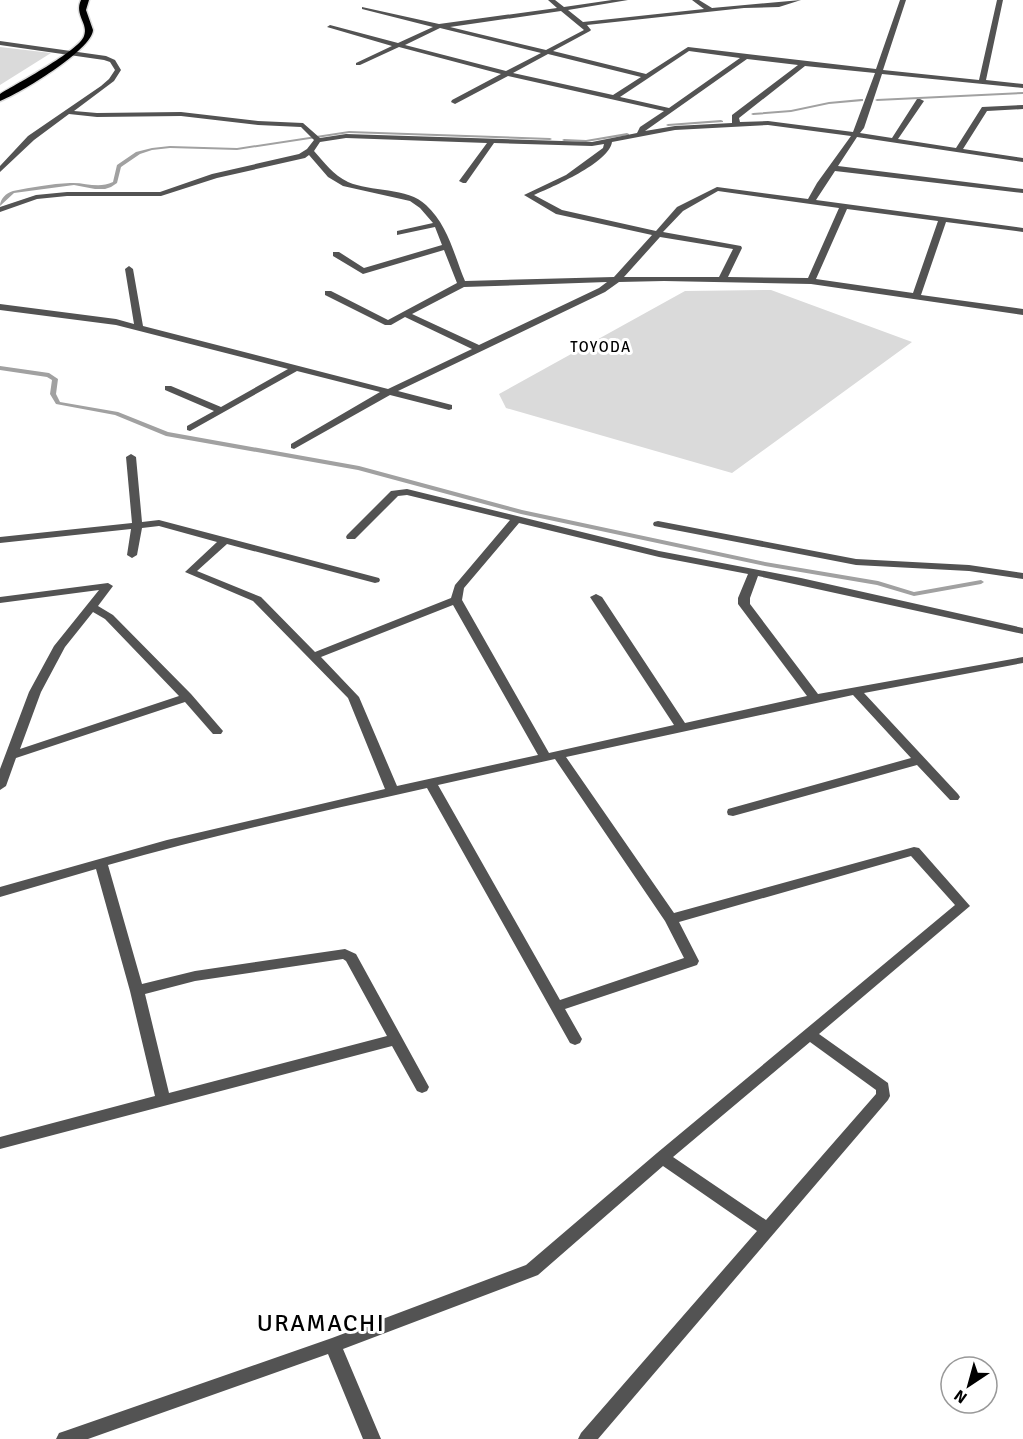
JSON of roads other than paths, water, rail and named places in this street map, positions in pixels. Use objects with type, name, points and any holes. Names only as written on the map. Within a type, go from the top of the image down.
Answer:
[{"type":"main road","points":[[0,98],[71,53],[84,42],[89,36],[81,13],[85,0]]},
{"type":"street","points":[[455,102],[588,30],[551,0]]},
{"type":"street","points":[[358,64],[440,26],[625,0]]},
{"type":"street","points":[[695,0],[711,10]]},
{"type":"street","points":[[582,24],[778,5],[798,0]]},
{"type":"street","points":[[811,201],[821,183],[857,134],[903,0]]},
{"type":"street","points":[[982,82],[1000,0]]},
{"type":"street","points":[[364,8],[647,76]]},
{"type":"street","points":[[330,27],[508,74],[670,110]]},
{"type":"street","points":[[0,43],[110,59],[118,70],[112,80],[31,138],[0,170]]},
{"type":"street","points":[[614,98],[688,49],[804,64],[1023,86]]},
{"type":"street","points":[[641,135],[643,129],[748,55]]},
{"type":"street","points":[[736,123],[735,117],[804,64]]},
{"type":"street","points":[[894,140],[920,101]]},
{"type":"street","points":[[958,150],[986,109],[1023,106]]},
{"type":"street","points":[[68,112],[97,116],[181,114],[258,123],[303,125],[316,138],[363,135],[592,144],[675,128],[736,123],[786,124],[1023,160]]},
{"type":"street","points":[[0,210],[36,197],[67,194],[162,194],[215,176],[302,156],[310,151],[316,138]]},
{"type":"street","points":[[463,181],[492,141]]},
{"type":"street","points":[[608,142],[608,149],[569,177],[528,195],[559,212],[738,249],[723,278]]},
{"type":"street","points":[[310,151],[331,175],[346,184],[412,199],[423,206],[438,224],[462,284]]},
{"type":"street","points":[[833,168],[1023,191]]},
{"type":"street","points":[[294,446],[376,398],[602,290],[617,279],[680,209],[717,189],[1023,230]]},
{"type":"street","points":[[811,281],[844,206]]},
{"type":"street","points":[[916,297],[943,219]]},
{"type":"street","points":[[400,233],[438,224]]},
{"type":"street","points":[[336,254],[363,271],[448,246]]},
{"type":"street","points":[[129,269],[139,327]]},
{"type":"street","points":[[328,293],[388,323],[462,284],[617,279],[723,278],[811,281],[1023,312]]},
{"type":"street","points":[[0,307],[139,327],[449,407]]},
{"type":"street","points":[[405,315],[480,349]]},
{"type":"street","points":[[190,428],[296,368]]},
{"type":"street","points":[[168,388],[220,410]]},
{"type":"street","points":[[131,457],[137,526],[132,555]]},
{"type":"street","points":[[351,537],[395,494],[400,492],[659,554],[882,598],[1023,631]]},
{"type":"street","points":[[515,521],[459,587],[456,600],[552,756],[671,919],[693,961],[557,1006]]},
{"type":"street","points":[[0,540],[159,523],[375,580]]},
{"type":"street","points":[[658,524],[856,561],[969,568],[1023,576]]},
{"type":"street","points":[[224,541],[190,572],[257,599],[353,697],[393,792]]},
{"type":"street","points":[[754,573],[744,598],[744,604],[815,698]]},
{"type":"street","points":[[0,600],[108,586],[60,646],[35,692],[0,786]]},
{"type":"street","points":[[596,597],[681,726]]},
{"type":"street","points":[[314,656],[456,600]]},
{"type":"street","points":[[92,607],[109,617],[217,731]]},
{"type":"street","points":[[0,892],[262,820],[681,726],[855,690],[1023,660]]},
{"type":"street","points":[[855,690],[954,797]]},
{"type":"street","points":[[11,756],[187,698]]},
{"type":"street","points":[[733,812],[919,760]]},
{"type":"street","points":[[430,783],[575,1039]]},
{"type":"street","points":[[65,1439],[333,1345],[532,1270],[662,1157],[963,906],[914,851],[671,919]]},
{"type":"street","points":[[101,863],[137,991],[163,1100]]},
{"type":"street","points":[[137,991],[195,976],[345,954],[351,958],[422,1087]]},
{"type":"street","points":[[587,1439],[883,1096],[883,1087],[810,1035]]},
{"type":"street","points":[[0,1143],[396,1039]]},
{"type":"street","points":[[662,1157],[768,1230]]},
{"type":"street","points":[[333,1345],[372,1439]]},
{"type":"waterway","points":[[877,100],[1023,93]]},
{"type":"waterway","points":[[753,114],[791,111],[829,103],[861,100]]},
{"type":"waterway","points":[[668,125],[721,121]]},
{"type":"waterway","points":[[0,205],[9,195],[17,191],[74,184],[100,188],[110,186],[115,183],[119,166],[138,153],[152,149],[170,147],[237,149],[349,132],[550,139]]},
{"type":"waterway","points":[[564,140],[586,141],[627,134]]},
{"type":"waterway","points":[[0,368],[49,375],[55,379],[53,394],[58,403],[116,413],[166,434],[359,468],[521,512],[765,564],[878,583],[914,594],[981,582]]},
{"type":"district","name":"TOYODA","points":[[601,347]]},
{"type":"district","name":"URAMACHI","points":[[321,1323]]}]
